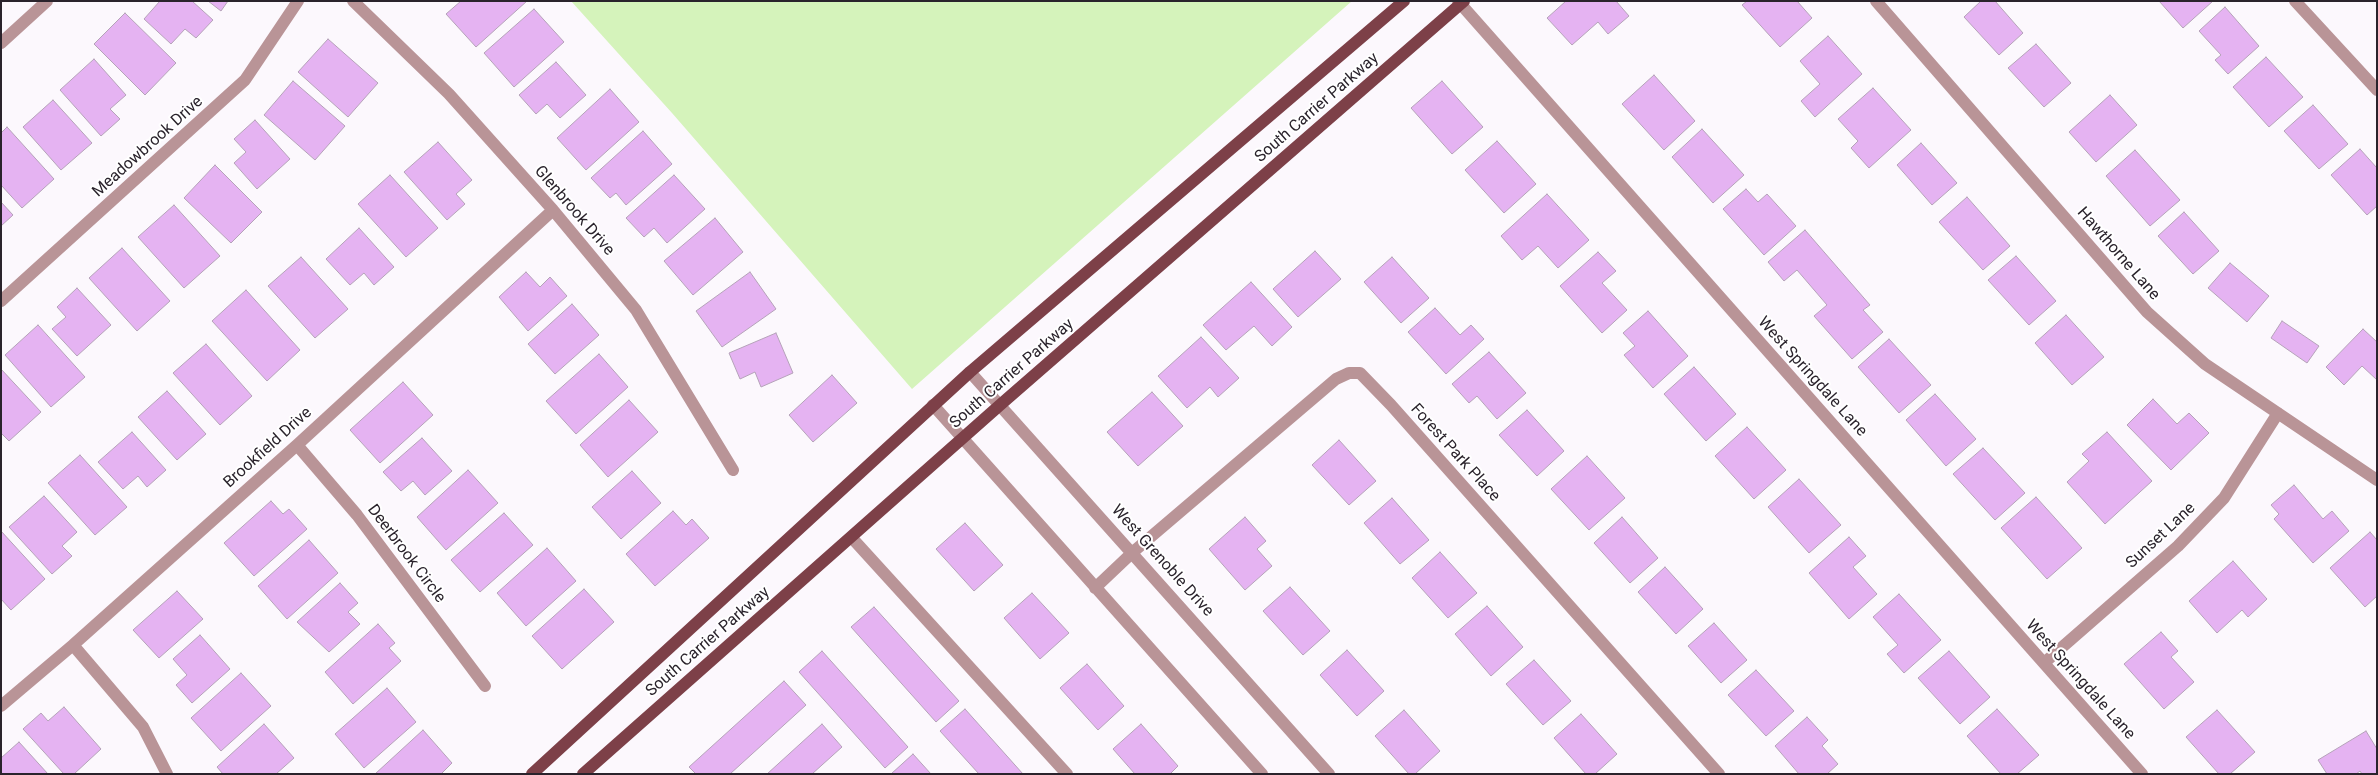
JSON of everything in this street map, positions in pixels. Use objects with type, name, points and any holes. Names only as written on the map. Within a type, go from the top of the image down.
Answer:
[{"type":"main road","name":"South Carrier Parkway","points":[[532,774],[970,372],[1404,1]]},
{"type":"main road","name":"South Carrier Parkway","points":[[582,774],[1461,2]]},
{"type":"street","points":[[1,43],[47,1]]},
{"type":"street","name":"Meadowbrook Drive","points":[[1,301],[245,80],[298,1]]},
{"type":"street","name":"Glenbrook Drive","points":[[353,1],[449,94],[554,210],[636,310],[732,470]]},
{"type":"street","name":"Hawthorne Lane","points":[[1876,1],[2147,312],[2205,364],[2377,480]]},
{"type":"street","points":[[2295,1],[2377,90]]},
{"type":"street","name":"West Springdale Lane","points":[[1461,2],[2142,774]]},
{"type":"street","name":"Brookfield Drive","points":[[1,706],[74,645],[297,445],[554,210]]},
{"type":"street","name":"West Grenoble Drive","points":[[970,372],[1133,552],[1329,774]]},
{"type":"street","name":"Forest Park Place","points":[[1133,552],[1336,379],[1349,373],[1360,372],[1719,774]]},
{"type":"street","points":[[934,405],[1262,774]]},
{"type":"street","name":"Sunset Lane","points":[[2044,663],[2178,546],[2224,498],[2278,413]]},
{"type":"street","name":"Deerbrook Circle","points":[[297,445],[357,514],[485,686]]},
{"type":"street","points":[[852,538],[1067,774]]},
{"type":"street","points":[[1095,588],[1133,552]]},
{"type":"street","points":[[74,645],[143,727],[167,774]]},
{"type":"green space","points":[[571,1],[1352,1],[912,389],[672,113]]},
{"type":"building","points":[[160,1],[192,1],[213,20],[196,38],[185,29],[171,44],[144,19]]},
{"type":"building","points":[[208,1],[228,1],[221,11]]},
{"type":"building","points":[[461,1],[527,1],[476,47],[446,14]]},
{"type":"building","points":[[1566,1],[1616,1],[1629,16],[1608,34],[1598,22],[1572,45],[1547,18]]},
{"type":"building","points":[[1747,1],[1797,1],[1812,18],[1780,47],[1742,5]]},
{"type":"building","points":[[1981,1],[1995,1],[2023,33],[1999,55],[1964,17]]},
{"type":"building","points":[[2159,1],[2213,1],[2183,28]]},
{"type":"building","points":[[2225,7],[2259,46],[2228,74],[2215,60],[2221,55],[2199,31]]},
{"type":"building","points":[[534,9],[564,42],[514,87],[484,53]]},
{"type":"building","points":[[125,13],[176,63],[145,95],[94,44]]},
{"type":"building","points":[[1828,36],[1862,74],[1815,117],[1801,101],[1820,84],[1800,61]]},
{"type":"building","points":[[328,39],[378,83],[348,117],[298,72]]},
{"type":"building","points":[[2036,44],[2071,83],[2044,107],[2008,68]]},
{"type":"building","points":[[2266,57],[2303,97],[2269,127],[2233,87]]},
{"type":"building","points":[[94,59],[126,95],[110,109],[120,119],[101,136],[60,90]]},
{"type":"building","points":[[556,62],[586,95],[560,118],[547,104],[536,114],[519,95]]},
{"type":"building","points":[[1654,75],[1695,121],[1664,150],[1622,104]]},
{"type":"building","points":[[293,81],[345,126],[315,160],[264,115]]},
{"type":"building","points":[[1442,81],[1483,127],[1452,154],[1411,108]]},
{"type":"building","points":[[1873,88],[1911,130],[1869,168],[1851,148],[1858,141],[1838,119]]},
{"type":"building","points":[[610,89],[639,122],[586,170],[557,138]]},
{"type":"building","points":[[2110,95],[2137,125],[2096,162],[2069,132]]},
{"type":"building","points":[[53,100],[92,143],[61,170],[23,127]]},
{"type":"building","points":[[2313,105],[2348,144],[2319,169],[2284,131]]},
{"type":"building","points":[[255,120],[290,159],[257,189],[234,163],[246,152],[234,139]]},
{"type":"building","points":[[7,127],[54,179],[22,208],[1,185],[1,133]]},
{"type":"building","points":[[1702,129],[1744,175],[1713,203],[1672,157]]},
{"type":"building","points":[[643,131],[672,164],[626,205],[616,193],[610,198],[591,178]]},
{"type":"building","points":[[1497,141],[1536,184],[1504,213],[1465,170]]},
{"type":"building","points":[[438,142],[472,180],[456,194],[465,204],[447,220],[404,172]]},
{"type":"building","points":[[1921,143],[1957,183],[1932,205],[1897,165]]},
{"type":"building","points":[[2360,149],[2377,168],[2377,206],[2367,215],[2331,175]]},
{"type":"building","points":[[2135,150],[2180,200],[2150,226],[2106,176]]},
{"type":"building","points":[[215,165],[262,212],[231,243],[184,198]]},
{"type":"building","points":[[390,175],[438,228],[406,257],[358,204]]},
{"type":"building","points":[[674,175],[705,209],[667,243],[654,228],[644,237],[626,218]]},
{"type":"building","points":[[1746,189],[1758,202],[1767,194],[1796,226],[1764,255],[1723,209]]},
{"type":"building","points":[[1547,194],[1589,240],[1558,268],[1538,246],[1522,260],[1501,236]]},
{"type":"building","points":[[1967,197],[2010,246],[1983,270],[1939,222]]},
{"type":"building","points":[[1,202],[13,215],[1,226]]},
{"type":"building","points":[[174,205],[220,256],[184,288],[138,237]]},
{"type":"building","points":[[2184,212],[2219,251],[2193,274],[2158,236]]},
{"type":"building","points":[[715,218],[743,252],[693,295],[664,261]]},
{"type":"building","points":[[359,228],[394,267],[374,285],[364,273],[350,285],[326,259]]},
{"type":"building","points":[[1805,230],[1870,305],[1863,310],[1883,332],[1852,359],[1814,316],[1827,305],[1797,270],[1784,281],[1768,262]]},
{"type":"building","points":[[122,248],[170,301],[137,331],[89,278]]},
{"type":"building","points":[[1315,251],[1341,279],[1298,317],[1273,289]]},
{"type":"building","points":[[1598,252],[1616,271],[1602,283],[1627,310],[1602,333],[1560,286]]},
{"type":"building","points":[[2016,256],[2056,301],[2029,325],[1988,280]]},
{"type":"building","points":[[301,257],[348,309],[315,338],[268,286]]},
{"type":"building","points":[[1392,257],[1429,298],[1401,323],[1364,282]]},
{"type":"building","points":[[2230,263],[2269,296],[2247,322],[2208,288]]},
{"type":"building","points":[[526,272],[540,287],[550,277],[567,296],[528,331],[499,297]]},
{"type":"building","points":[[750,272],[776,309],[722,347],[696,311]]},
{"type":"building","points":[[1251,282],[1292,327],[1272,346],[1254,326],[1226,350],[1203,325]]},
{"type":"building","points":[[77,288],[111,325],[77,356],[52,329],[66,317],[57,307]]},
{"type":"building","points":[[246,290],[300,350],[267,381],[212,321]]},
{"type":"building","points":[[572,304],[599,335],[555,374],[528,344]]},
{"type":"building","points":[[1435,308],[1460,335],[1471,325],[1484,339],[1446,374],[1408,332]]},
{"type":"building","points":[[1648,311],[1688,356],[1653,388],[1624,355],[1635,346],[1623,333]]},
{"type":"building","points":[[2066,315],[2104,357],[2072,385],[2035,343]]},
{"type":"building","points":[[2282,321],[2319,346],[2307,363],[2271,338]]},
{"type":"building","points":[[38,325],[85,377],[51,407],[5,355]]},
{"type":"building","points":[[2363,329],[2377,342],[2377,380],[2362,366],[2344,385],[2326,367]]},
{"type":"building","points":[[776,333],[793,373],[761,387],[755,372],[740,379],[729,353]]},
{"type":"building","points":[[1201,337],[1239,378],[1218,397],[1210,387],[1187,408],[1158,376]]},
{"type":"building","points":[[1889,339],[1931,385],[1899,413],[1858,367]]},
{"type":"building","points":[[206,344],[252,396],[220,425],[173,373]]},
{"type":"building","points":[[1489,352],[1526,393],[1497,419],[1477,396],[1469,403],[1452,384]]},
{"type":"building","points":[[599,354],[628,387],[576,434],[546,401]]},
{"type":"building","points":[[1694,367],[1736,414],[1706,441],[1664,394]]},
{"type":"building","points":[[1,369],[41,412],[9,441],[1,433]]},
{"type":"building","points":[[832,375],[857,403],[813,442],[789,415]]},
{"type":"building","points":[[403,382],[433,415],[380,463],[350,430]]},
{"type":"building","points":[[167,391],[206,434],[177,460],[138,417]]},
{"type":"building","points":[[1152,392],[1183,426],[1138,466],[1107,432]]},
{"type":"building","points":[[1935,394],[1976,439],[1946,466],[1906,420]]},
{"type":"building","points":[[2153,399],[2177,424],[2189,413],[2209,433],[2171,470],[2127,425]]},
{"type":"building","points":[[629,400],[658,432],[608,477],[580,445]]},
{"type":"building","points":[[1527,410],[1564,451],[1537,476],[1499,435]]},
{"type":"building","points":[[1747,427],[1786,470],[1754,499],[1715,456]]},
{"type":"building","points":[[132,432],[166,470],[147,487],[138,476],[123,489],[98,462]]},
{"type":"building","points":[[2107,432],[2152,481],[2105,524],[2067,482],[2089,461],[2082,454]]},
{"type":"building","points":[[422,438],[452,471],[425,495],[413,481],[401,491],[383,472]]},
{"type":"building","points":[[1339,440],[1376,481],[1349,505],[1312,465]]},
{"type":"building","points":[[1983,448],[2025,493],[1995,520],[1953,474]]},
{"type":"building","points":[[80,455],[127,507],[95,535],[48,483]]},
{"type":"building","points":[[1587,456],[1625,498],[1589,530],[1551,489]]},
{"type":"building","points":[[468,470],[498,503],[446,550],[417,517]]},
{"type":"building","points":[[632,471],[661,503],[621,539],[592,507]]},
{"type":"building","points":[[1799,479],[1841,525],[1809,553],[1768,507]]},
{"type":"building","points":[[2294,485],[2323,519],[2332,511],[2349,531],[2313,563],[2274,519],[2279,514],[2271,505]]},
{"type":"building","points":[[44,496],[77,532],[62,546],[72,556],[52,574],[9,527]]},
{"type":"building","points":[[2036,497],[2082,548],[2047,579],[2001,528]]},
{"type":"building","points":[[1392,498],[1429,540],[1400,564],[1364,523]]},
{"type":"building","points":[[271,501],[283,514],[289,509],[307,529],[254,576],[224,543]]},
{"type":"building","points":[[673,511],[686,525],[692,519],[709,538],[655,586],[626,554]]},
{"type":"building","points":[[504,513],[533,545],[480,592],[451,560]]},
{"type":"building","points":[[1245,517],[1266,541],[1257,549],[1272,566],[1245,590],[1209,549]]},
{"type":"building","points":[[1622,517],[1658,558],[1630,583],[1594,543]]},
{"type":"building","points":[[965,523],[1003,565],[974,591],[936,549]]},
{"type":"building","points":[[1,531],[45,579],[11,610],[1,599]]},
{"type":"building","points":[[2370,532],[2377,540],[2377,596],[2365,607],[2330,568]]},
{"type":"building","points":[[1849,537],[1866,556],[1853,567],[1877,594],[1849,619],[1809,573]]},
{"type":"building","points":[[309,540],[338,573],[287,619],[258,586]]},
{"type":"building","points":[[547,548],[576,581],[526,626],[497,593]]},
{"type":"building","points":[[1440,552],[1477,593],[1448,618],[1412,578]]},
{"type":"building","points":[[2233,561],[2267,599],[2248,617],[2242,610],[2217,633],[2189,601]]},
{"type":"building","points":[[1665,567],[1703,609],[1676,634],[1638,592]]},
{"type":"building","points":[[340,583],[358,603],[348,612],[360,624],[329,652],[297,622]]},
{"type":"building","points":[[1290,587],[1330,631],[1303,655],[1263,611]]},
{"type":"building","points":[[584,589],[614,622],[562,669],[532,636]]},
{"type":"building","points":[[177,591],[203,619],[159,658],[133,630]]},
{"type":"building","points":[[1032,593],[1069,633],[1040,659],[1004,618]]},
{"type":"building","points":[[1899,594],[1941,640],[1904,673],[1887,654],[1898,645],[1873,617]]},
{"type":"building","points":[[1487,606],[1523,647],[1491,676],[1455,634]]},
{"type":"building","points":[[874,607],[959,701],[936,722],[851,627]]},
{"type":"building","points":[[1714,623],[1747,660],[1721,683],[1688,646]]},
{"type":"building","points":[[378,624],[395,643],[389,648],[401,661],[353,704],[325,672]]},
{"type":"building","points":[[2161,632],[2178,651],[2171,657],[2194,682],[2164,709],[2124,664]]},
{"type":"building","points":[[200,635],[230,669],[192,703],[176,685],[187,675],[173,659]]},
{"type":"building","points":[[1347,650],[1384,691],[1357,716],[1320,675]]},
{"type":"building","points":[[822,651],[908,747],[885,768],[799,672]]},
{"type":"building","points":[[1949,651],[1990,697],[1960,724],[1918,678]]},
{"type":"building","points":[[1534,660],[1571,701],[1543,725],[1506,684]]},
{"type":"building","points":[[1087,664],[1124,706],[1098,730],[1060,688]]},
{"type":"building","points":[[1756,670],[1794,711],[1766,736],[1728,695]]},
{"type":"building","points":[[241,673],[271,706],[221,751],[191,718]]},
{"type":"building","points":[[784,681],[806,705],[730,774],[696,774],[689,767]]},
{"type":"building","points":[[387,688],[416,722],[364,768],[335,734]]},
{"type":"building","points":[[64,707],[101,749],[74,774],[64,774],[23,729],[41,713],[48,721]]},
{"type":"building","points":[[965,709],[1023,774],[979,774],[940,731]]},
{"type":"building","points":[[1997,709],[2039,755],[2017,774],[2001,774],[1967,736]]},
{"type":"building","points":[[1404,710],[1440,751],[1415,774],[1409,774],[1375,736]]},
{"type":"building","points":[[2217,710],[2255,752],[2230,774],[2219,774],[2186,737]]},
{"type":"building","points":[[1581,714],[1617,754],[1595,774],[1586,774],[1554,738]]},
{"type":"building","points":[[1807,717],[1828,740],[1822,746],[1838,764],[1827,774],[1799,774],[1775,746]]},
{"type":"building","points":[[264,724],[294,758],[276,774],[223,774],[217,767]]},
{"type":"building","points":[[822,724],[842,747],[812,774],[767,774]]},
{"type":"building","points":[[1141,724],[1178,766],[1170,774],[1135,774],[1113,749]]},
{"type":"building","points":[[423,730],[452,763],[441,774],[375,774]]},
{"type":"building","points":[[2366,731],[2377,749],[2377,774],[2362,774],[2360,771],[2356,774],[2327,774],[2318,760]]},
{"type":"building","points":[[19,742],[48,774],[1,774],[1,758]]},
{"type":"building","points":[[913,754],[931,774],[891,774]]}]
